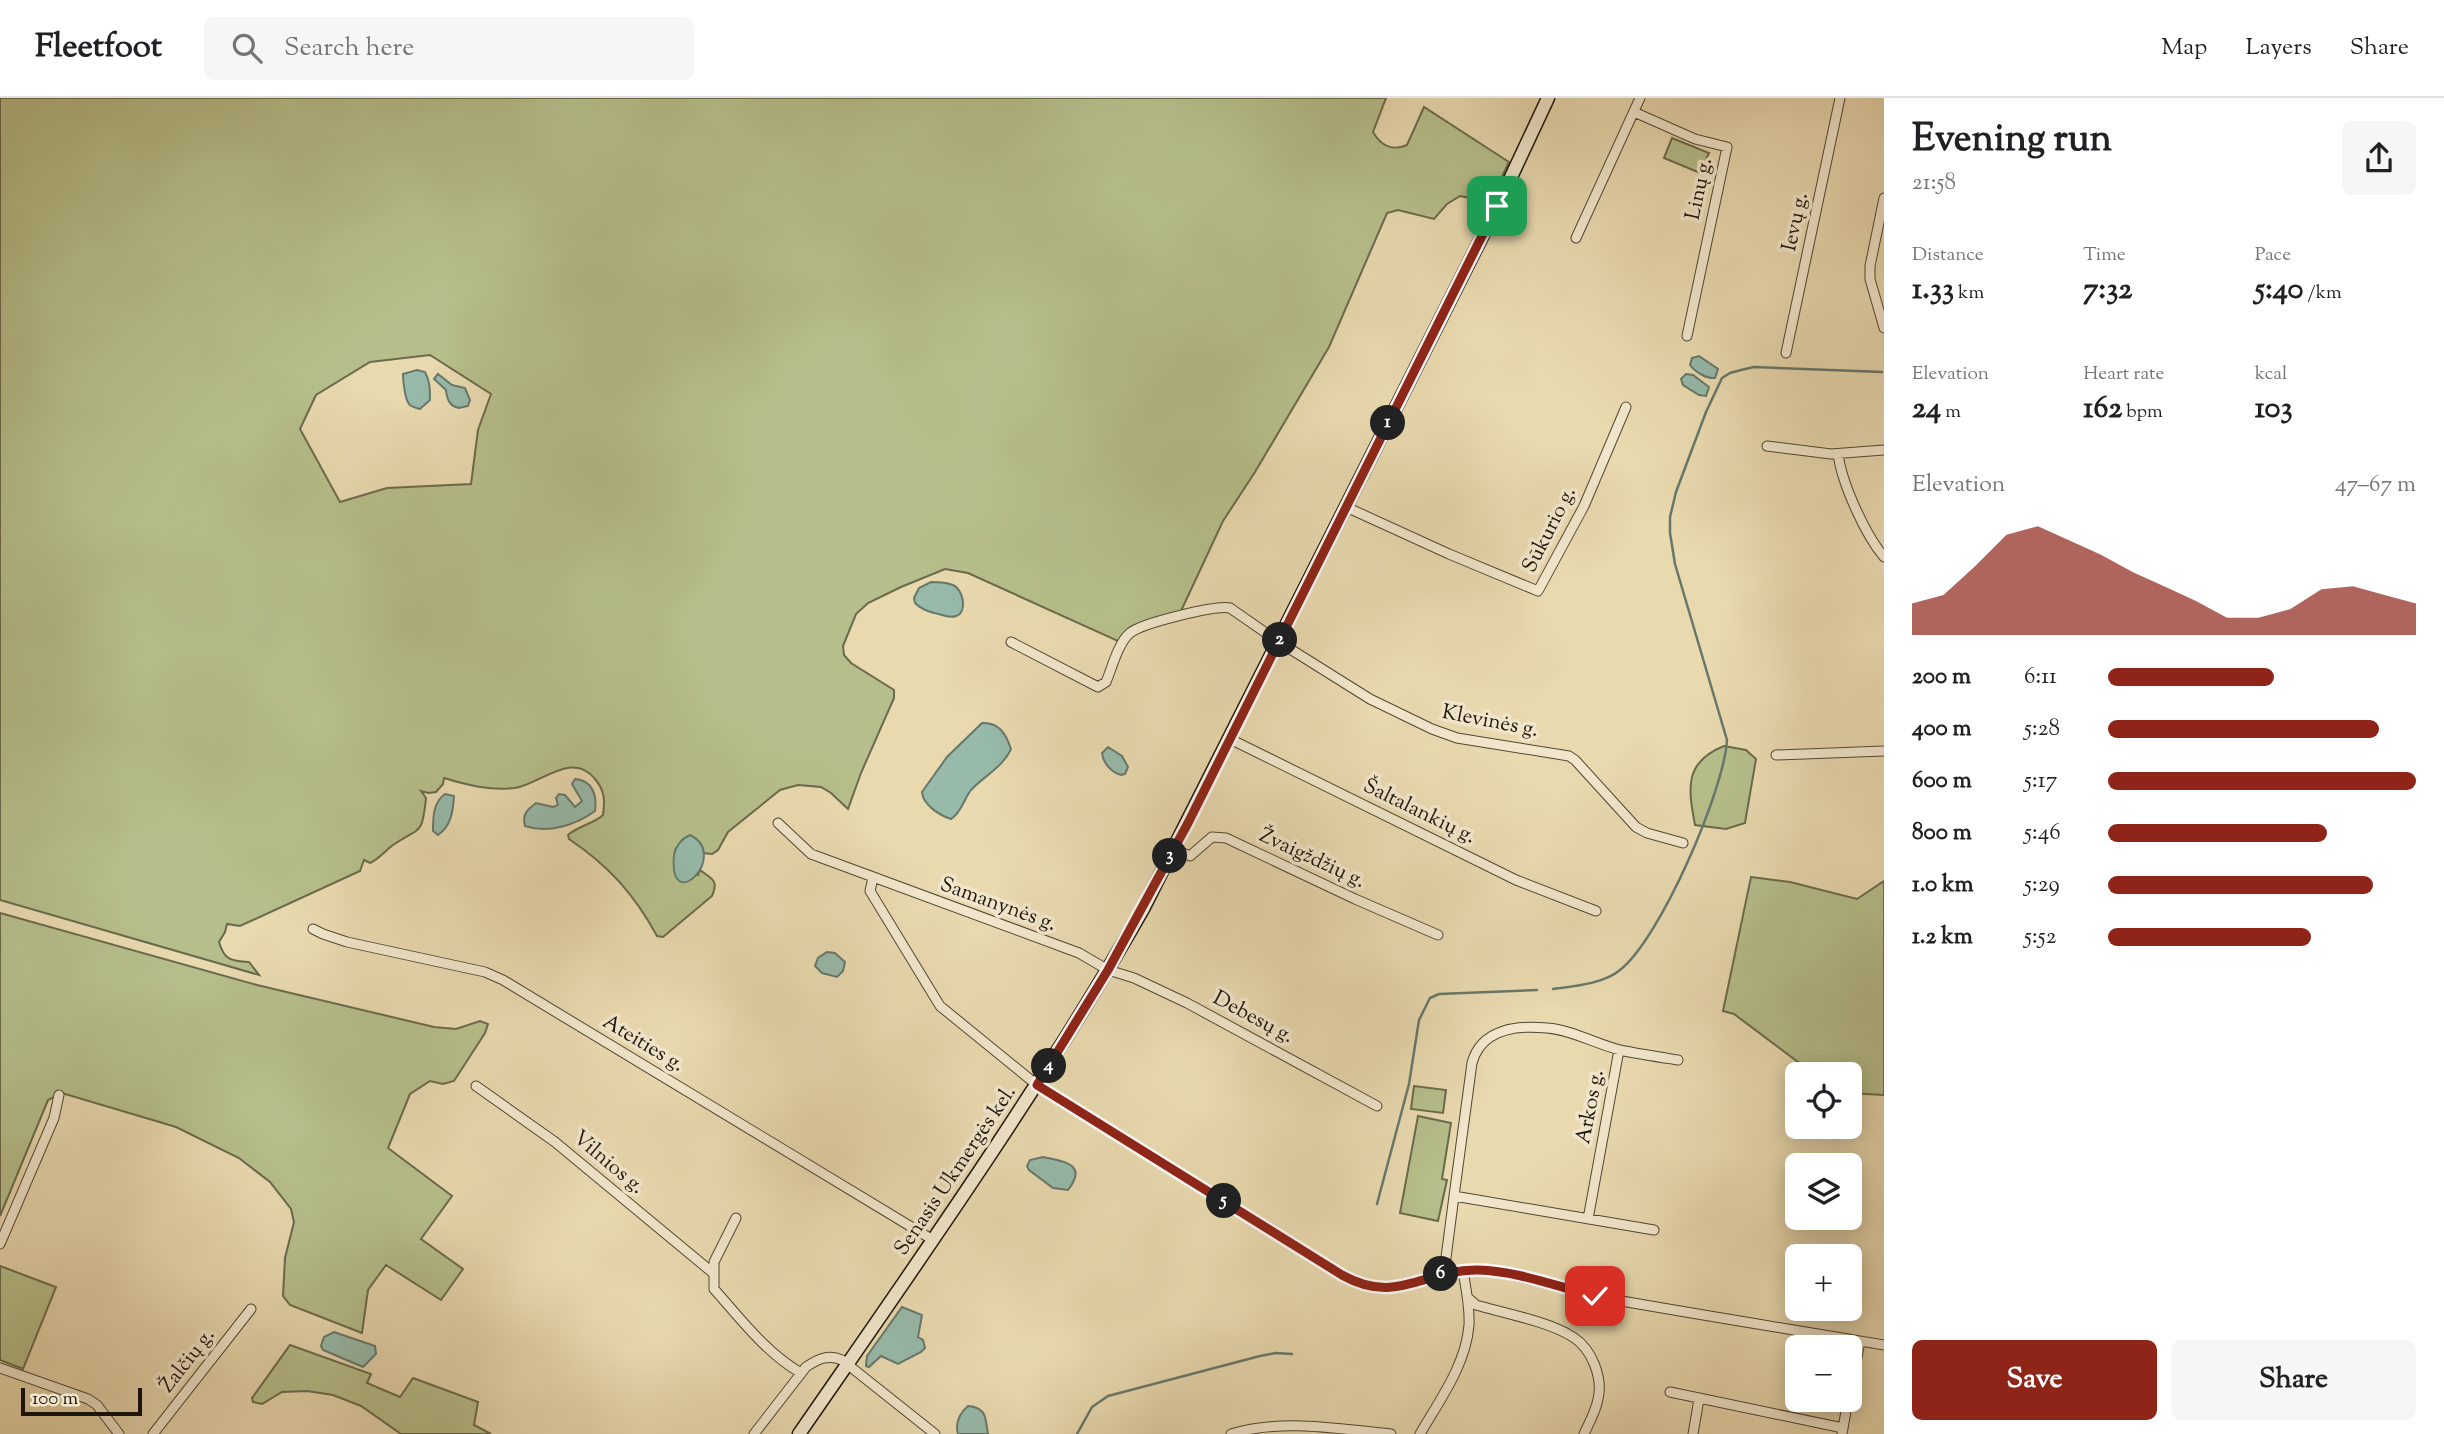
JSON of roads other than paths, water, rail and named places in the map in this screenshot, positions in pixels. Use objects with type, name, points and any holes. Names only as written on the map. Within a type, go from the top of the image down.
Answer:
[{"type":"main road","name":"Senasis Ukmergės kel.","points":[[799,1434],[1037,1085],[1108,970],[1174,849],[1279,642],[1497,206],[1548,98]]},
{"type":"street","points":[[1576,238],[1640,98]]},
{"type":"street","name":"Ievų g.","points":[[1786,353],[1840,98]]},
{"type":"street","name":"Linų g.","points":[[1634,112],[1695,139],[1727,147],[1687,336]]},
{"type":"street","points":[[1884,198],[1870,266],[1870,279],[1884,328]]},
{"type":"street","name":"Sūkurio g.","points":[[1346,507],[1538,591],[1584,506],[1626,407]]},
{"type":"street","points":[[1767,446],[1838,454],[1884,450]]},
{"type":"street","points":[[1838,454],[1843,476],[1884,557]]},
{"type":"street","name":"Klevinės g.","points":[[1011,642],[1098,687],[1106,682],[1129,634],[1193,612],[1230,608],[1370,699],[1432,729],[1457,738],[1569,756],[1576,760],[1636,827],[1647,833],[1683,843]]},
{"type":"street","name":"Šaltalankių g.","points":[[1230,739],[1516,880],[1596,911]]},
{"type":"street","points":[[1776,755],[1884,751]]},
{"type":"street","name":"Samanynės g.","points":[[778,823],[811,855],[1079,953],[1108,970]]},
{"type":"street","name":"Žvaigždžių g.","points":[[1174,849],[1190,856],[1212,837],[1226,838],[1438,935]]},
{"type":"street","points":[[873,877],[870,891],[940,1006],[1037,1085],[1354,1282],[1389,1288],[1444,1273],[1497,1272],[1595,1296],[1825,1335]]},
{"type":"street","name":"Ateities g.","points":[[313,929],[347,942],[485,972],[503,980],[933,1240]]},
{"type":"street","name":"Debesų g.","points":[[1108,970],[1134,978],[1187,1003],[1377,1106]]},
{"type":"street","name":"Arkos g.","points":[[1444,1273],[1472,1063],[1477,1048],[1488,1036],[1507,1030],[1547,1028],[1619,1050],[1588,1219]]},
{"type":"street","points":[[1619,1050],[1678,1060]]},
{"type":"street","name":"Vilnios g.","points":[[476,1086],[555,1142],[713,1273],[714,1289],[784,1364],[801,1373]]},
{"type":"street","points":[[0,1244],[54,1118],[59,1095]]},
{"type":"street","points":[[1454,1196],[1654,1230]]},
{"type":"street","points":[[713,1273],[714,1262],[736,1218]]},
{"type":"street","points":[[1420,1434],[1456,1371],[1464,1349],[1469,1326],[1463,1271]]},
{"type":"street","points":[[1468,1298],[1476,1304],[1561,1330],[1583,1346],[1599,1377],[1598,1401],[1584,1434]]},
{"type":"street","name":"Žalčių g.","points":[[153,1434],[251,1309]]},
{"type":"street","points":[[1862,1341],[1884,1345]]},
{"type":"street","points":[[754,1434],[801,1373],[817,1360],[828,1357],[842,1360],[935,1434]]},
{"type":"street","points":[[0,1368],[88,1399],[97,1405],[119,1434]]},
{"type":"street","points":[[1670,1392],[1842,1431],[1846,1412]]},
{"type":"street","points":[[1693,1434],[1699,1399]]},
{"type":"street","points":[[1231,1434],[1254,1427],[1289,1424],[1391,1434]]},
{"type":"waterway","points":[[1553,989],[1588,984],[1613,975],[1636,953],[1671,897],[1715,793],[1727,740],[1675,564],[1670,517],[1676,492],[1706,412],[1722,378],[1730,373],[1754,367],[1882,372]]},
{"type":"waterway","points":[[1377,1204],[1409,1084],[1419,1020],[1430,998],[1439,994],[1537,990]]},
{"type":"waterway","points":[[1077,1434],[1092,1407],[1108,1396],[1260,1356],[1292,1354]]}]
